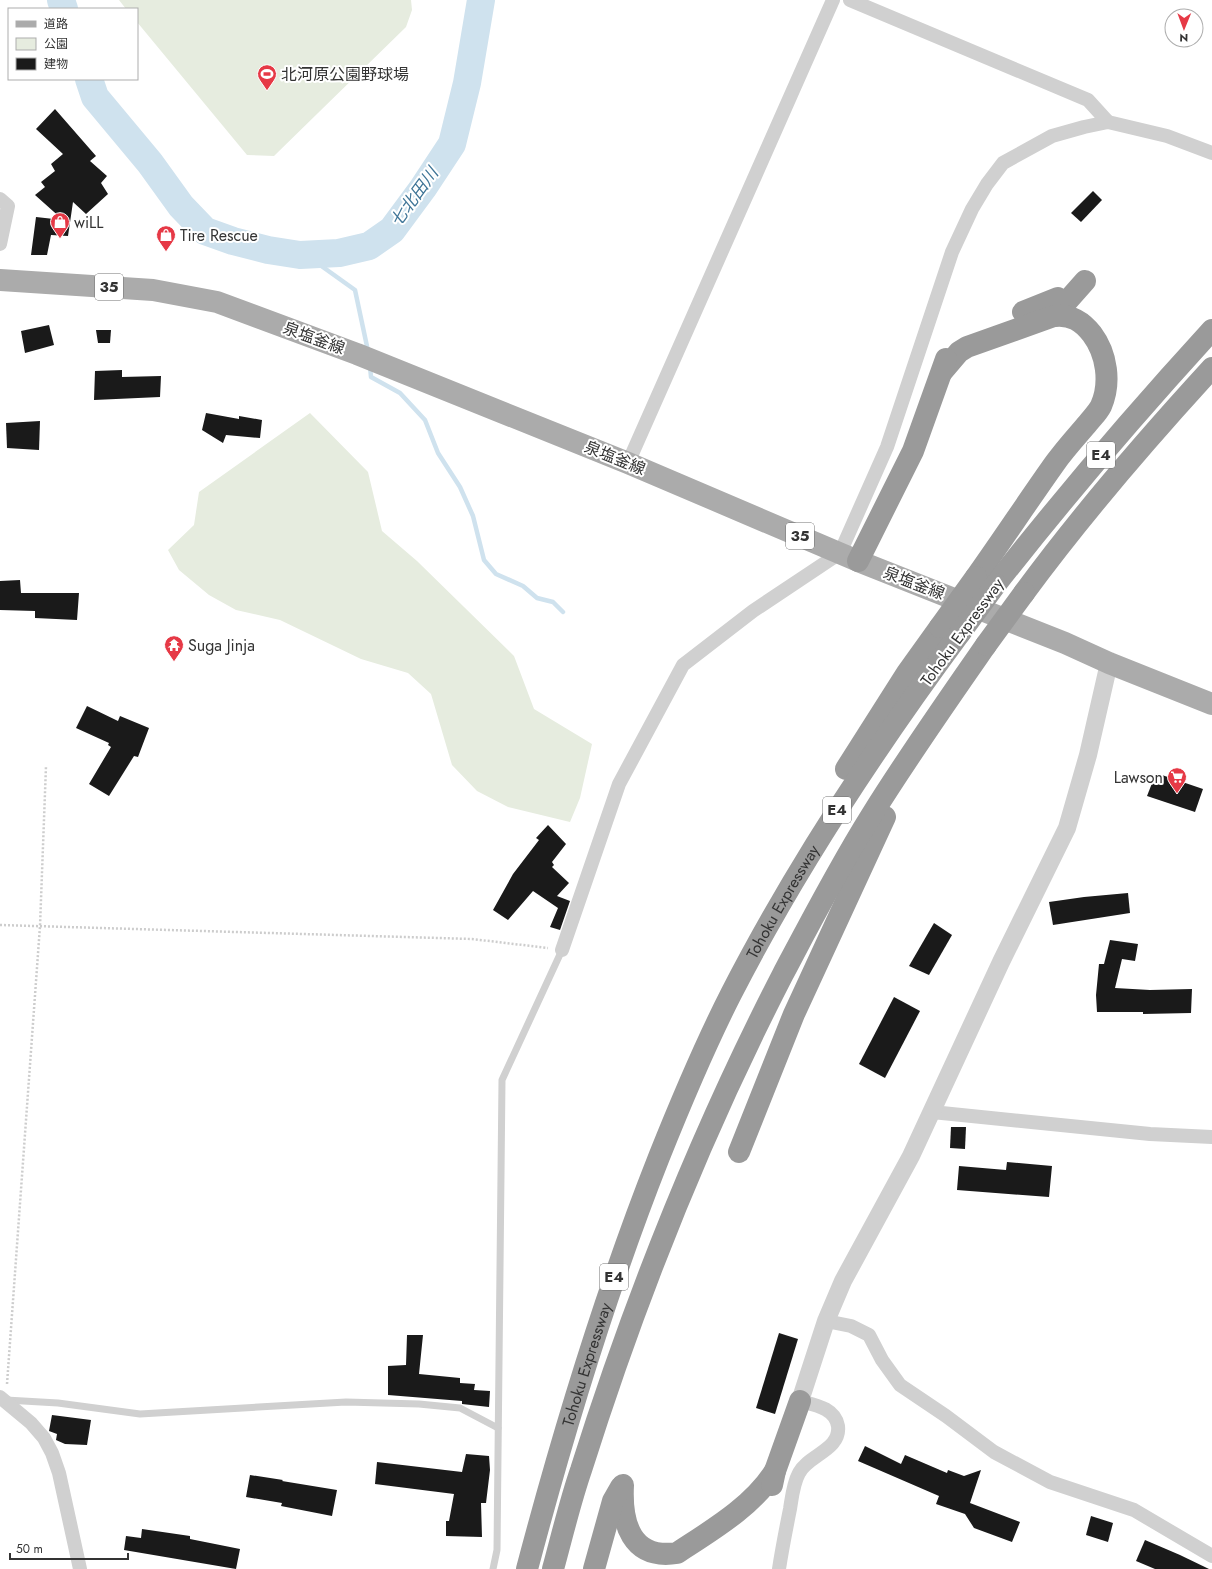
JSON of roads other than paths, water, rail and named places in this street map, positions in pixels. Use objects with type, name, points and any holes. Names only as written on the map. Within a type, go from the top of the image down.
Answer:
[{"type":"highway","points":[[849,557],[913,451],[942,372],[959,352],[1056,307],[1085,281]]},
{"type":"highway","points":[[730,996],[771,901],[804,835],[907,673],[1056,462],[1100,407],[1105,390],[1106,371],[1102,349],[1097,340],[1082,323],[1074,318],[1064,315],[1056,307]]},
{"type":"highway","name":"Tohoku Expressway","points":[[527,1569],[553,1471],[635,1218],[698,1062],[730,996],[772,916],[817,841],[870,759],[996,584],[1094,463],[1159,387],[1212,330]]},
{"type":"highway","name":"Tohoku Expressway","points":[[553,1569],[580,1471],[616,1365],[668,1225],[704,1137],[764,1011],[838,872],[871,816],[942,708],[1059,545],[1113,480],[1212,368]]},
{"type":"highway","points":[[739,1152],[794,1014],[883,821],[942,708]]},
{"type":"highway","points":[[678,1569],[694,1554],[760,1510],[767,1502],[775,1471],[800,1401]]},
{"type":"highway","points":[[594,1569],[613,1500],[623,1485],[622,1503],[630,1531],[635,1542],[645,1550],[662,1555],[678,1554],[754,1498],[775,1471]]},
{"type":"main road","name":"泉塩釜線","points":[[0,280],[153,290],[217,302],[357,354],[628,463],[849,557],[1065,643],[1109,663],[1212,704]]},
{"type":"street","points":[[628,463],[833,0]]},
{"type":"street","points":[[850,0],[1088,100],[1108,122]]},
{"type":"street","points":[[562,950],[619,784],[684,665],[753,611],[849,557],[952,252],[972,209],[987,184],[1003,163],[1024,150],[1052,136],[1108,122],[1167,136],[1212,153]]},
{"type":"street","points":[[0,199],[8,206],[0,244]]},
{"type":"street","points":[[779,1569],[792,1495],[799,1471],[819,1453],[829,1447],[836,1439],[838,1430],[837,1421],[834,1415],[814,1405],[800,1401],[826,1322],[843,1281],[912,1156],[1001,962],[1067,828],[1088,755],[1109,663]]},
{"type":"street","points":[[932,1112],[1150,1134],[1212,1137]]},
{"type":"street","points":[[826,1322],[851,1326],[869,1335],[882,1360],[900,1385],[946,1416],[994,1452],[1050,1482],[1134,1510],[1212,1556]]},
{"type":"street","points":[[3,1399],[31,1423],[44,1438],[52,1453],[59,1473],[80,1569]]},
{"type":"lane","points":[[493,1569],[497,1550],[502,1080],[562,950]]},
{"type":"lane","points":[[3,1399],[58,1403],[140,1414],[346,1402],[419,1404],[460,1408],[498,1428]]},
{"type":"waterway","name":"七北田川","points":[[61,0],[64,8]]},
{"type":"waterway","name":"七北田川","points":[[89,80],[95,97],[150,163],[181,206],[205,231],[233,241],[268,250],[300,255],[339,253],[369,246],[392,230],[423,188],[452,144],[467,83],[481,0]]},
{"type":"waterway","points":[[306,255],[355,290],[368,351]]},
{"type":"waterway","points":[[370,366],[371,377],[400,393],[425,420],[438,453],[460,487],[473,516],[484,560],[496,574],[523,586],[537,598],[553,602],[563,612]]},
{"type":"place","name":"北河原公園野球場","points":[[267,91]]},
{"type":"place","name":"wiLL","points":[[60,239]]},
{"type":"place","name":"Tire Rescue","points":[[166,252]]},
{"type":"place","name":"Suga Jinja","points":[[174,662]]},
{"type":"place","name":"Lawson","points":[[1177,794]]}]
